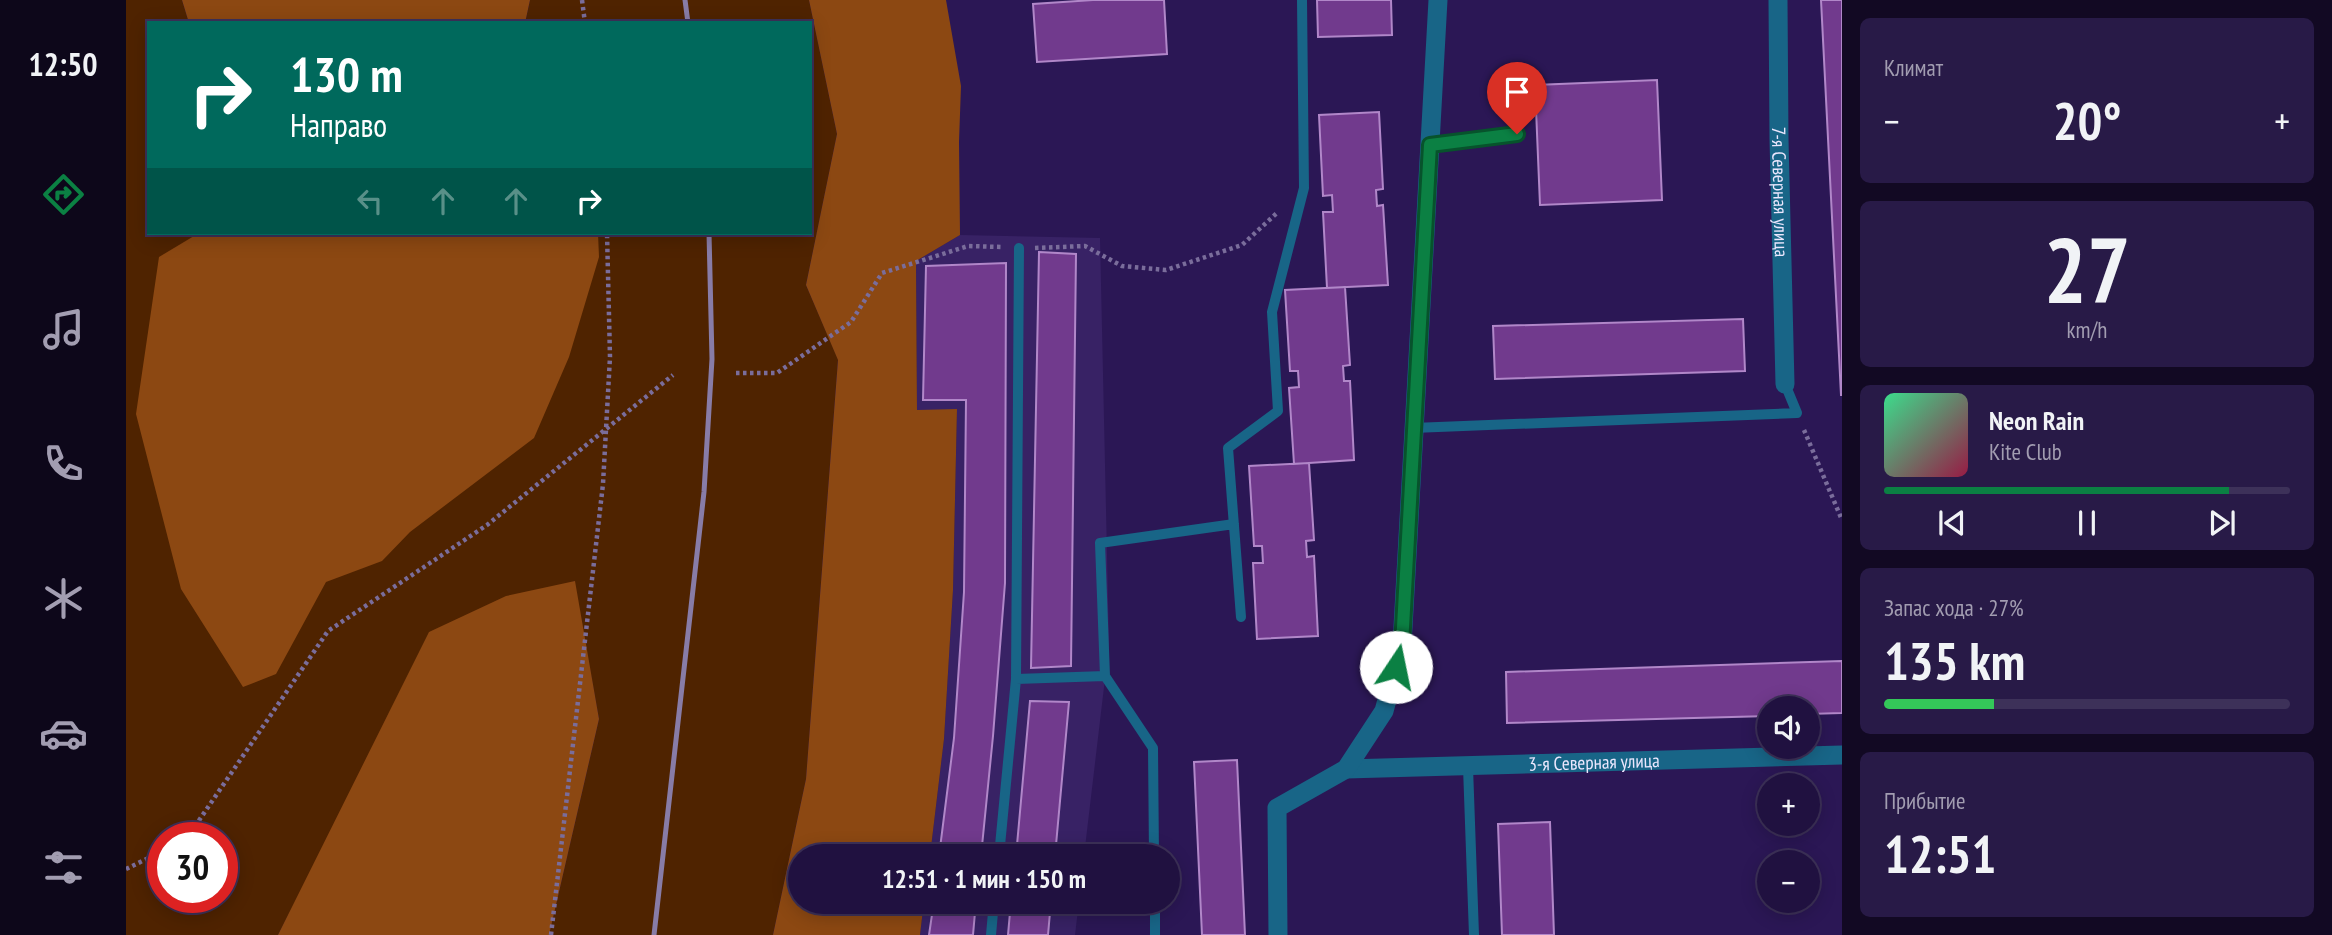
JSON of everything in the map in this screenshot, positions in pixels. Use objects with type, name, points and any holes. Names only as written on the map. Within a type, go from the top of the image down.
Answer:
[{"type":"street","points":[[1278,935],[1277,808],[1346,769],[1384,711],[1402,645],[1438,0]]},
{"type":"street","name":"7-я Северная улица","points":[[1779,0],[1779,139],[1785,384]]},
{"type":"street","name":"3-я Северная улица","points":[[1346,769],[1842,755]]},
{"type":"lane","points":[[1241,617],[1228,448],[1278,411],[1272,312],[1304,188],[1302,0]]},
{"type":"lane","points":[[1430,145],[1517,134]]},
{"type":"lane","points":[[1000,844],[1016,679],[1019,248]]},
{"type":"lane","points":[[1413,428],[1797,413],[1785,384]]},
{"type":"lane","points":[[1154,844],[1153,748],[1105,676],[1100,543],[1234,524]]},
{"type":"lane","points":[[1016,679],[1105,676]]},
{"type":"lane","points":[[1468,767],[1474,935]]},
{"type":"lane","points":[[991,935],[993,914]]},
{"type":"lane","points":[[1155,914],[1155,935]]},
{"type":"path","points":[[582,0],[585,21]]},
{"type":"path","points":[[551,935],[603,484],[610,357],[607,235]]},
{"type":"path","points":[[198,822],[328,631],[487,525],[673,375]]},
{"type":"path","points":[[1797,413],[1842,520]]},
{"type":"path","points":[[126,869],[147,859]]},
{"type":"shaded area","points":[[126,0],[182,0],[188,21],[147,21],[147,235],[812,235],[812,21],[525,21],[530,0],[809,0],[837,134],[806,285],[838,359],[806,779],[792,844],[788,844],[788,864],[773,935],[549,935],[599,719],[574,581],[327,841],[278,935],[126,935]]},
{"type":"shaded area","points":[[182,0],[530,0],[525,21],[188,21]]},
{"type":"shaded area","points":[[809,0],[946,0],[961,86],[960,235],[916,261],[917,410],[957,409],[953,590],[944,739],[931,844],[792,844],[806,779],[838,360],[806,285],[837,134]]},
{"type":"shaded area","points":[[196,235],[598,235],[599,257],[569,357],[534,438],[410,532],[382,561],[326,582],[276,674],[243,687],[181,589],[136,414],[159,257]]},
{"type":"shaded area","points":[[960,235],[1100,238],[1109,645],[1085,844],[931,844],[944,739],[953,590],[957,410],[917,411],[916,261]]},
{"type":"shaded area","points":[[575,581],[599,719],[549,935],[278,935],[429,632],[506,596]]},
{"type":"shaded area","points":[[788,864],[788,914],[922,914],[920,935],[773,935]]},
{"type":"shaded area","points":[[922,914],[1077,914],[1075,935],[920,935]]},
{"type":"building","points":[[1093,0],[1164,0],[1167,54],[1037,62],[1033,4]]},
{"type":"building","points":[[1317,0],[1391,0],[1392,35],[1318,37]]},
{"type":"building","points":[[1821,0],[1842,0],[1842,395],[1841,395]]},
{"type":"building","points":[[1657,80],[1662,200],[1540,205],[1535,85]]},
{"type":"building","points":[[1379,112],[1383,189],[1376,190],[1377,206],[1383,205],[1388,285],[1327,288],[1323,212],[1333,212],[1332,195],[1323,196],[1319,115]]},
{"type":"building","points":[[1039,252],[1076,254],[1071,666],[1031,668]]},
{"type":"building","points":[[1006,263],[1005,583],[982,844],[941,844],[954,738],[964,592],[966,400],[923,400],[926,266]]},
{"type":"building","points":[[1345,287],[1350,365],[1343,366],[1344,381],[1350,381],[1354,460],[1294,464],[1289,388],[1299,387],[1298,371],[1290,371],[1285,290]]},
{"type":"building","points":[[1743,319],[1745,371],[1495,379],[1493,326]]},
{"type":"building","points":[[1309,463],[1314,540],[1306,541],[1307,557],[1314,556],[1318,636],[1257,639],[1253,563],[1263,563],[1262,546],[1254,546],[1249,466]]},
{"type":"building","points":[[1842,661],[1842,713],[1820,714],[1820,696],[1757,696],[1757,716],[1507,723],[1506,672]]},
{"type":"building","points":[[1030,701],[1069,702],[1056,844],[1017,844]]},
{"type":"building","points":[[1237,760],[1245,935],[1202,935],[1194,762]]},
{"type":"building","points":[[1550,822],[1554,935],[1502,935],[1498,824]]},
{"type":"building","points":[[932,914],[975,914],[973,935],[929,935]]},
{"type":"building","points":[[1010,914],[1050,914],[1048,935],[1008,935]]},
{"type":"railway","points":[[685,0],[688,21]]},
{"type":"railway","points":[[654,935],[704,492],[712,359],[709,235]]},
{"type":"route","points":[[1396,667],[1402,645],[1430,145],[1517,134]]}]
